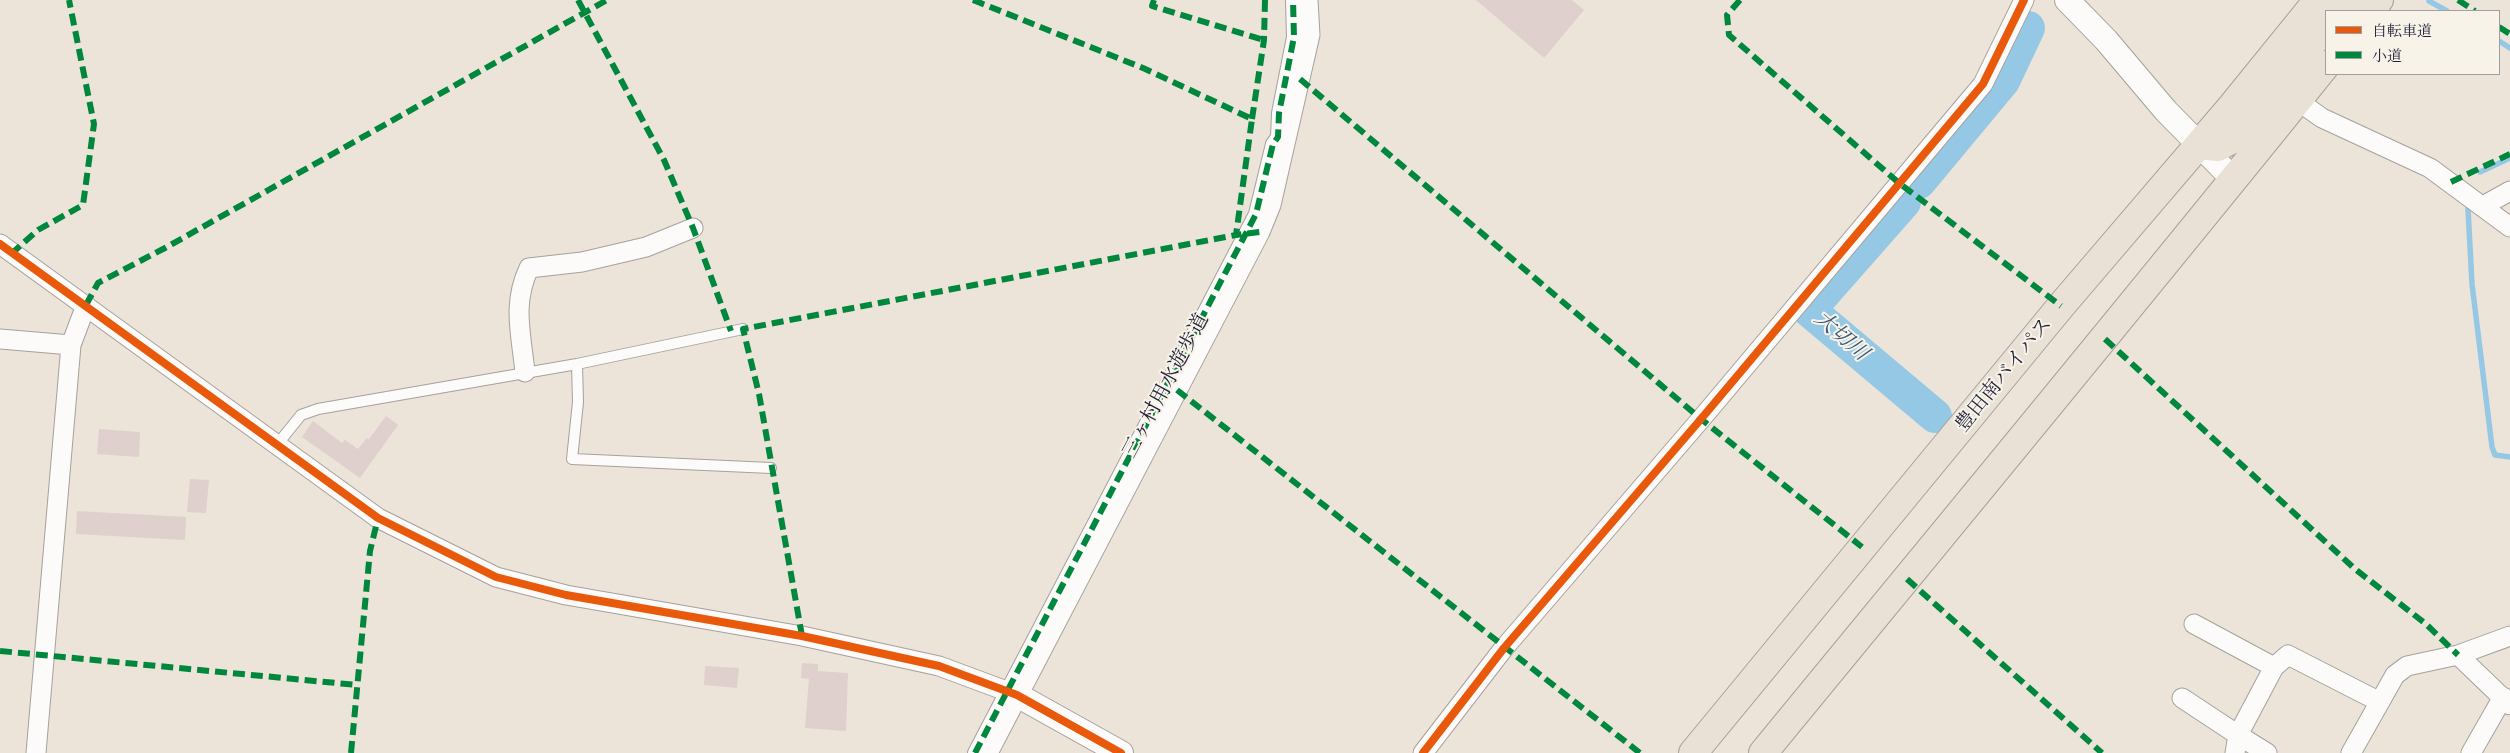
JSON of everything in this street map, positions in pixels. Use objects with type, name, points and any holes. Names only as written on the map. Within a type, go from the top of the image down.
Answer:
[{"type":"highway","name":"豊田南バイパス","points":[[1693,753],[2061,306],[2318,0]]},
{"type":"highway","points":[[2339,10],[2348,0]]},
{"type":"highway","points":[[2371,10],[2379,0]]},
{"type":"highway","points":[[2199,144],[2205,147],[2218,147],[2233,139],[2325,27]]},
{"type":"highway","points":[[1763,753],[2325,67]]},
{"type":"street","name":"三ヶ村用水遊歩道","points":[[975,753],[1012,693],[1256,214],[1273,144],[1278,137],[1279,113],[1294,37],[1293,0]]},
{"type":"street","points":[[988,753],[1012,693],[1260,232],[1271,205],[1310,35],[1308,0]]},
{"type":"street","points":[[1423,753],[1504,648],[1983,84],[2024,0]]},
{"type":"street","points":[[2067,0],[2106,40],[2166,111],[2233,178]]},
{"type":"street","points":[[2298,101],[2322,118],[2430,168],[2510,227]]},
{"type":"street","points":[[2483,206],[2510,191]]},
{"type":"street","points":[[525,372],[518,312],[520,287],[529,268],[582,262],[646,247],[693,228]]},
{"type":"street","points":[[0,244],[11,254],[86,305],[276,446],[378,518],[496,576],[566,595],[802,636],[939,666],[1012,693],[1121,753]]},
{"type":"street","points":[[36,753],[71,345],[86,305]]},
{"type":"street","points":[[0,339],[71,345]]},
{"type":"street","points":[[2194,624],[2274,667]]},
{"type":"street","points":[[2351,753],[2395,675],[2407,666],[2458,655],[2510,636]]},
{"type":"street","points":[[2236,744],[2274,667],[2288,655],[2380,702]]},
{"type":"street","points":[[2458,655],[2507,701],[2472,753]]},
{"type":"street","points":[[2182,698],[2236,744],[2267,753]]},
{"type":"lane","points":[[276,446],[301,415],[318,409],[577,364],[744,329]]},
{"type":"lane","points":[[577,364],[578,402],[572,459],[771,468]]},
{"type":"building","points":[[1476,0],[1572,0],[1584,10],[1544,58]]},
{"type":"building","points":[[386,416],[398,425],[360,478],[302,437],[313,421],[342,443],[345,440],[358,449],[367,438],[369,439]]},
{"type":"building","points":[[99,429],[140,432],[139,457],[97,454]]},
{"type":"building","points":[[190,479],[209,480],[206,513],[187,512]]},
{"type":"building","points":[[77,511],[186,517],[185,540],[76,534]]},
{"type":"building","points":[[802,663],[818,664],[818,671],[848,673],[846,731],[805,728],[809,679],[801,678]]},
{"type":"building","points":[[705,666],[739,668],[737,688],[704,685]]},
{"type":"waterway","points":[[2429,1],[2445,10]]},
{"type":"waterway","name":"大切川","points":[[1919,182],[2003,81],[2028,28]]},
{"type":"waterway","points":[[2500,42],[2510,48]]},
{"type":"waterway","points":[[2480,172],[2510,158]]},
{"type":"waterway","name":"大切川","points":[[1904,202],[1809,310],[1935,416]]},
{"type":"waterway","points":[[2468,209],[2472,284],[2492,447],[2495,455],[2510,457]]},
{"type":"marked path","points":[[11,254],[38,230],[83,205],[94,124],[69,0]]},
{"type":"marked path","points":[[578,0],[664,160],[693,228],[731,331]]},
{"type":"marked path","points":[[86,305],[98,283],[165,248],[607,0]]},
{"type":"marked path","points":[[973,0],[1143,68],[1252,119],[1236,235],[1260,232]]},
{"type":"marked path","points":[[1154,0],[1152,6],[1264,40]]},
{"type":"marked path","points":[[1252,119],[1264,40],[1265,0]]},
{"type":"marked path","points":[[975,753],[1256,214],[1273,144],[1278,137],[1279,113],[1294,37],[1293,0]]},
{"type":"marked path","points":[[1740,0],[1727,15],[1729,35],[1899,183],[2061,306]]},
{"type":"marked path","points":[[2458,0],[2473,10]]},
{"type":"marked path","points":[[2500,28],[2510,34]]},
{"type":"marked path","points":[[1300,79],[1701,419],[1862,547]]},
{"type":"marked path","points":[[2451,182],[2510,154]]},
{"type":"marked path","points":[[802,636],[759,394],[743,329],[1236,235]]},
{"type":"marked path","points":[[2105,339],[2355,569],[2426,624],[2458,655]]},
{"type":"marked path","points":[[1177,390],[1640,753]]},
{"type":"marked path","points":[[351,753],[370,551],[378,518]]},
{"type":"marked path","points":[[1907,579],[2102,753]]},
{"type":"marked path","points":[[0,651],[357,685]]},
{"type":"cycle path","points":[[1423,753],[1504,648],[1701,419],[1983,84],[2024,0]]},
{"type":"cycle path","points":[[0,244],[378,518],[496,577],[566,595],[802,636],[939,666],[1017,695],[1121,753]]}]
